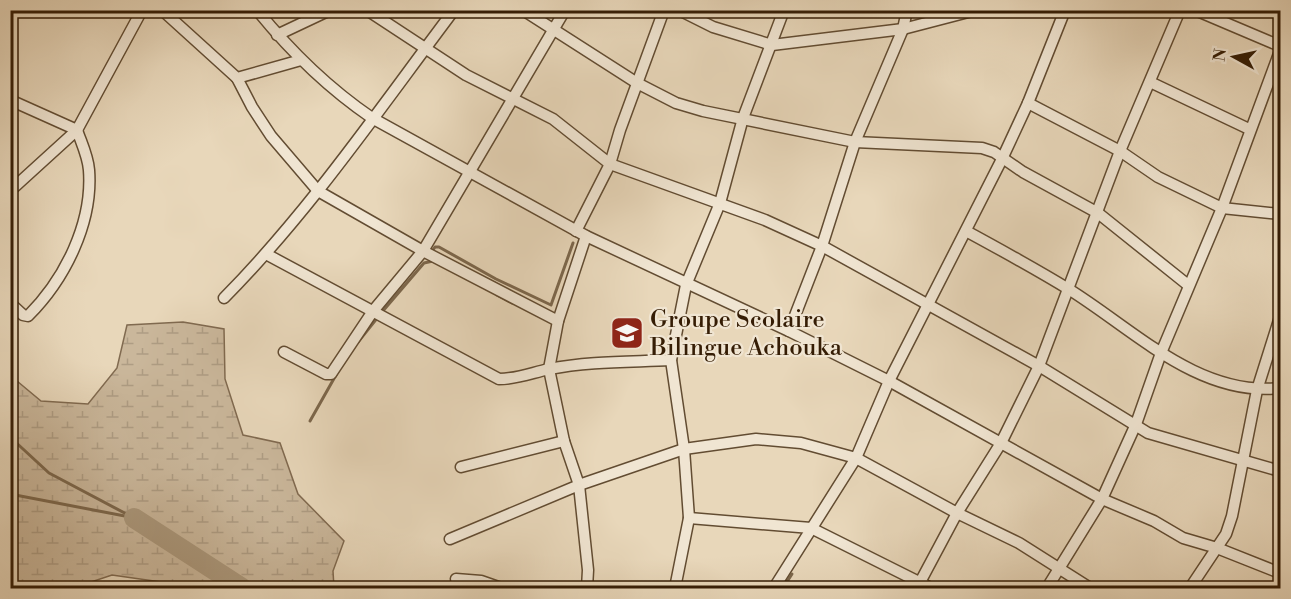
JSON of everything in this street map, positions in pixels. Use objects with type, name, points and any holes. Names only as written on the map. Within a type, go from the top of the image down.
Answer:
[{"type":"street","points":[[10,191],[77,129],[142,10]]},
{"type":"street","points":[[162,10],[237,78],[271,136],[318,191],[423,251],[558,321]]},
{"type":"street","points":[[257,10],[277,35],[339,95],[372,118],[581,234],[686,285],[789,331],[889,381],[1102,499],[1154,521],[1183,538],[1217,548],[1281,573]]},
{"type":"street","points":[[277,35],[330,10]]},
{"type":"street","points":[[368,10],[424,50],[466,75],[513,97],[552,119],[610,164],[720,203],[822,246],[930,303],[1148,433],[1169,441],[1281,471]]},
{"type":"street","points":[[224,298],[266,254],[318,191],[454,10]]},
{"type":"street","points":[[523,10],[637,83],[676,103],[855,142],[982,148],[994,152],[1002,159],[1098,213],[1188,285]]},
{"type":"street","points":[[284,352],[326,374],[331,374],[373,311],[423,251],[565,10]]},
{"type":"street","points":[[587,588],[588,570],[579,485],[564,441],[549,369],[558,321],[581,234],[610,164],[664,10]]},
{"type":"street","points":[[679,10],[713,27],[772,45],[903,29],[976,10]]},
{"type":"street","points":[[675,588],[689,518],[684,449],[671,360],[686,285],[720,203],[743,118],[784,10]]},
{"type":"street","points":[[789,331],[822,246],[855,142],[903,29],[907,10]]},
{"type":"street","points":[[774,588],[856,458],[889,381],[1002,159],[1028,103],[1065,10]]},
{"type":"street","points":[[919,585],[957,513],[1001,443],[1039,366],[1120,151],[1180,10]]},
{"type":"street","points":[[1195,10],[1281,46]]},
{"type":"street","points":[[1047,588],[1102,499],[1136,424],[1161,353],[1222,208],[1249,129],[1281,51]]},
{"type":"street","points":[[237,78],[302,60]]},
{"type":"street","points":[[1150,82],[1249,129]]},
{"type":"street","points":[[10,100],[77,129]]},
{"type":"street","points":[[1028,103],[1120,151],[1158,177],[1222,208],[1281,214]]},
{"type":"street","points":[[10,303],[23,315],[28,316],[49,295],[83,225],[89,172],[77,129]]},
{"type":"street","points":[[966,231],[1069,290],[1161,353],[1201,374],[1257,390],[1281,388]]},
{"type":"street","points":[[266,254],[499,379],[515,379],[549,369],[671,360]]},
{"type":"street","points":[[1190,588],[1217,548],[1232,516],[1257,390],[1281,317]]},
{"type":"street","points":[[450,539],[579,485],[684,449],[774,438],[801,442],[856,458],[957,513],[1019,543],[1090,588]]},
{"type":"street","points":[[461,468],[564,441]]},
{"type":"street","points":[[689,518],[811,528],[919,585],[931,588]]},
{"type":"street","points":[[456,579],[481,580],[501,588]]},
{"type":"green space","points":[[183,322],[224,329],[225,379],[243,435],[280,443],[298,494],[344,541],[333,571],[334,588],[175,588],[168,583],[112,575],[73,588],[11,588],[11,376],[41,401],[88,404],[117,368],[127,325]]},
{"type":"waterway","points":[[431,253],[435,247],[439,247],[496,279],[551,305],[573,243]]},
{"type":"waterway","points":[[382,312],[424,263],[433,261]]},
{"type":"waterway","points":[[497,295],[512,303]]},
{"type":"waterway","points":[[358,342],[378,317]]},
{"type":"waterway","points":[[310,421],[336,375]]},
{"type":"waterway","points":[[10,437],[49,473],[134,518]]},
{"type":"waterway","points":[[10,494],[130,517]]},
{"type":"waterway","points":[[134,518],[242,588]]},
{"type":"waterway","points":[[783,588],[792,574]]},
{"type":"place","name":"Groupe Scolaire Bilingue Achouka","points":[[627,333]]}]
